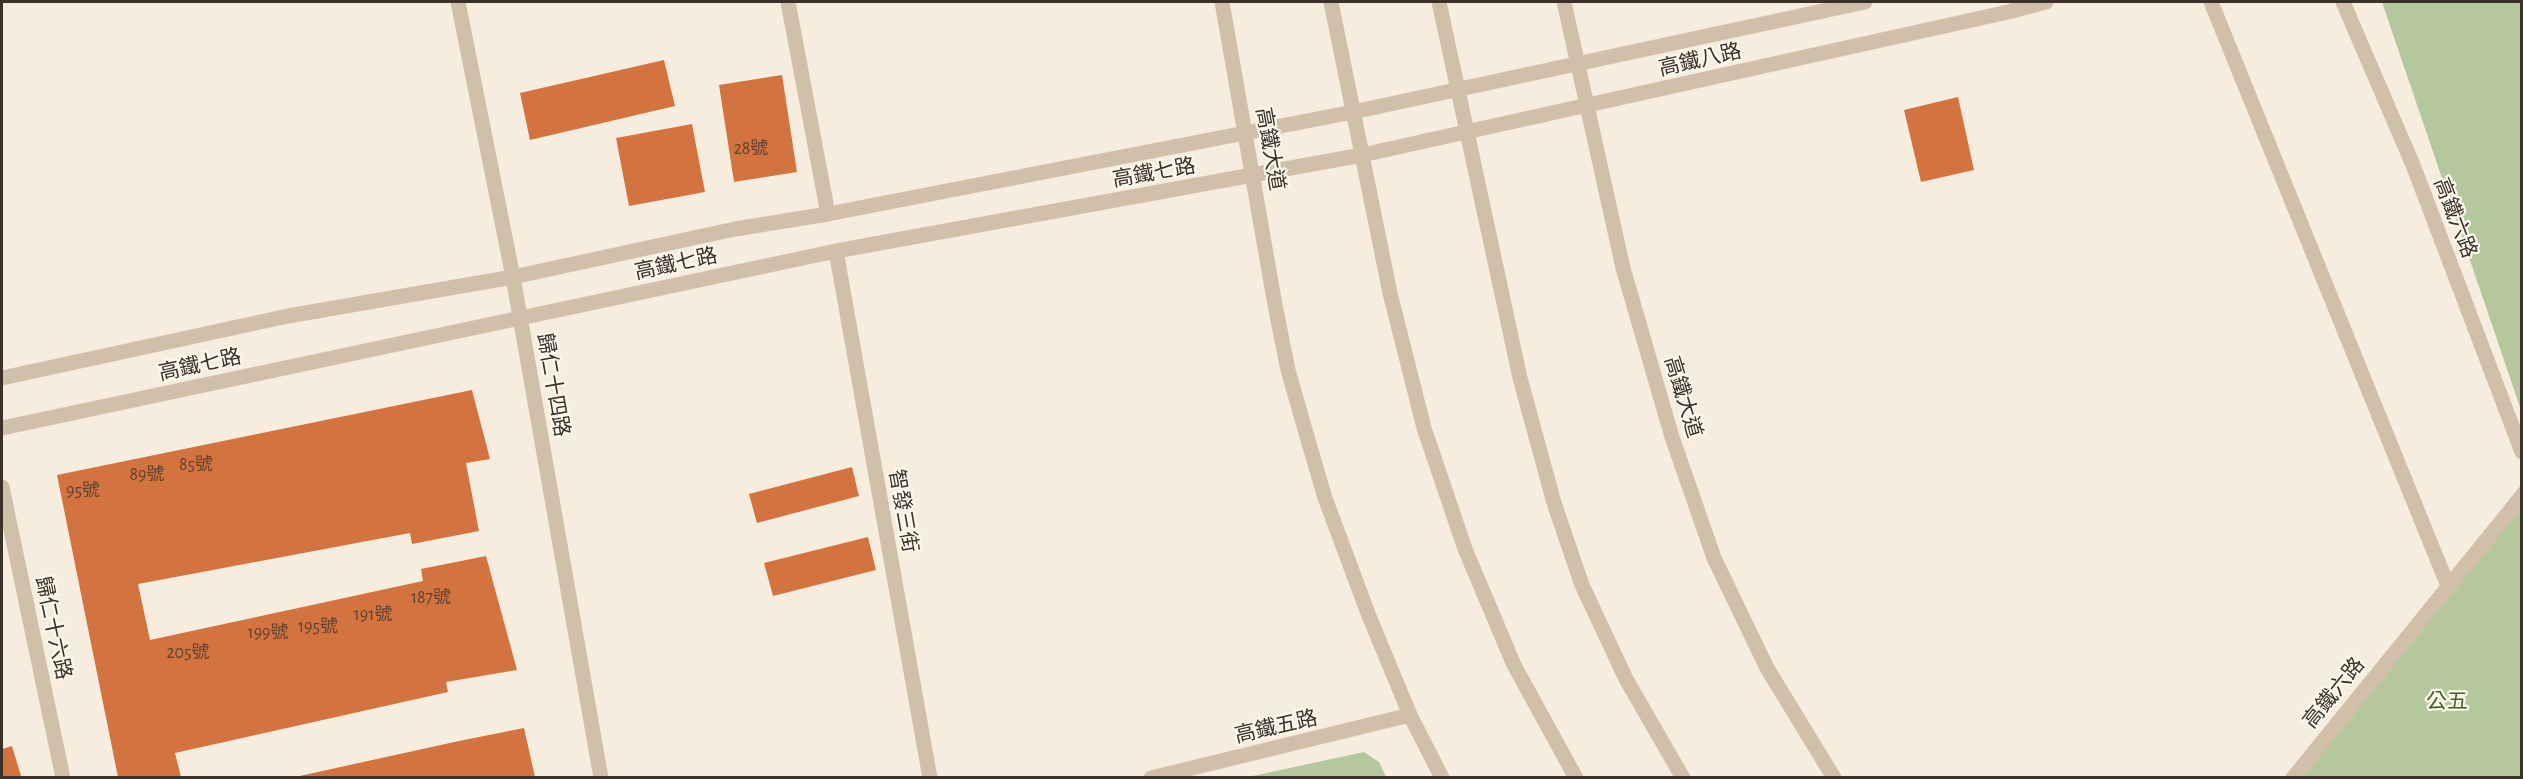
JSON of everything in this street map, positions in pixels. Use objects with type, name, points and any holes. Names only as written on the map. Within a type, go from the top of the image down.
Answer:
[{"type":"street","name":"歸仁十四路","points":[[458,2],[513,277],[601,777]]},
{"type":"street","points":[[788,2],[828,214]]},
{"type":"street","name":"高鐵大道","points":[[1222,2],[1288,370],[1315,466],[1346,554],[1410,715],[1442,777]]},
{"type":"street","points":[[1330,2],[1390,293],[1424,428],[1465,549],[1514,665],[1576,777]]},
{"type":"street","points":[[1439,2],[1520,378],[1558,513],[1587,596],[1626,679],[1683,777]]},
{"type":"street","name":"高鐵大道","points":[[1564,2],[1623,268],[1672,437],[1714,558],[1767,668],[1834,777]]},
{"type":"street","name":"高鐵八路","points":[[1353,112],[1865,2]]},
{"type":"street","name":"高鐵八路","points":[[1362,155],[2046,2]]},
{"type":"street","points":[[2211,2],[2448,586]]},
{"type":"street","name":"高鐵六路","points":[[2343,2],[2413,165],[2522,452]]},
{"type":"street","name":"高鐵七路","points":[[2,378],[288,316],[513,277],[735,229],[828,214],[1353,112]]},
{"type":"street","name":"高鐵七路","points":[[2,429],[836,251],[1362,155]]},
{"type":"street","name":"智發三街","points":[[836,251],[930,777]]},
{"type":"street","name":"歸仁十六路","points":[[2,487],[63,777]]},
{"type":"street","name":"高鐵六路","points":[[2293,777],[2522,496]]},
{"type":"street","name":"高鐵五路","points":[[1151,777],[1410,715]]},
{"type":"green space","points":[[2382,2],[2521,2],[2521,410]]},
{"type":"green space","name":"公五","points":[[2521,485],[2521,777],[2294,777]]},
{"type":"green space","points":[[1364,752],[1379,762],[1386,777],[1248,777]]},
{"type":"building","points":[[664,60],[675,106],[530,140],[520,93]]},
{"type":"building","points":[[782,75],[797,172],[734,182],[719,85]]},
{"type":"building","points":[[1958,97],[1974,170],[1921,182],[1904,110]]},
{"type":"building","points":[[692,124],[705,192],[629,206],[616,138]]},
{"type":"building","points":[[472,390],[490,459],[466,463],[479,531],[412,544],[410,533],[138,584],[150,640],[423,581],[421,569],[486,556],[517,670],[446,682],[448,692],[175,753],[181,777],[118,777],[57,475]]},
{"type":"building","points":[[852,467],[859,496],[757,523],[749,494]]},
{"type":"building","points":[[868,537],[876,570],[773,596],[764,563]]},
{"type":"building","points":[[524,728],[535,777],[295,777],[459,741]]},
{"type":"building","points":[[12,746],[21,776],[2,777],[2,749]]}]
